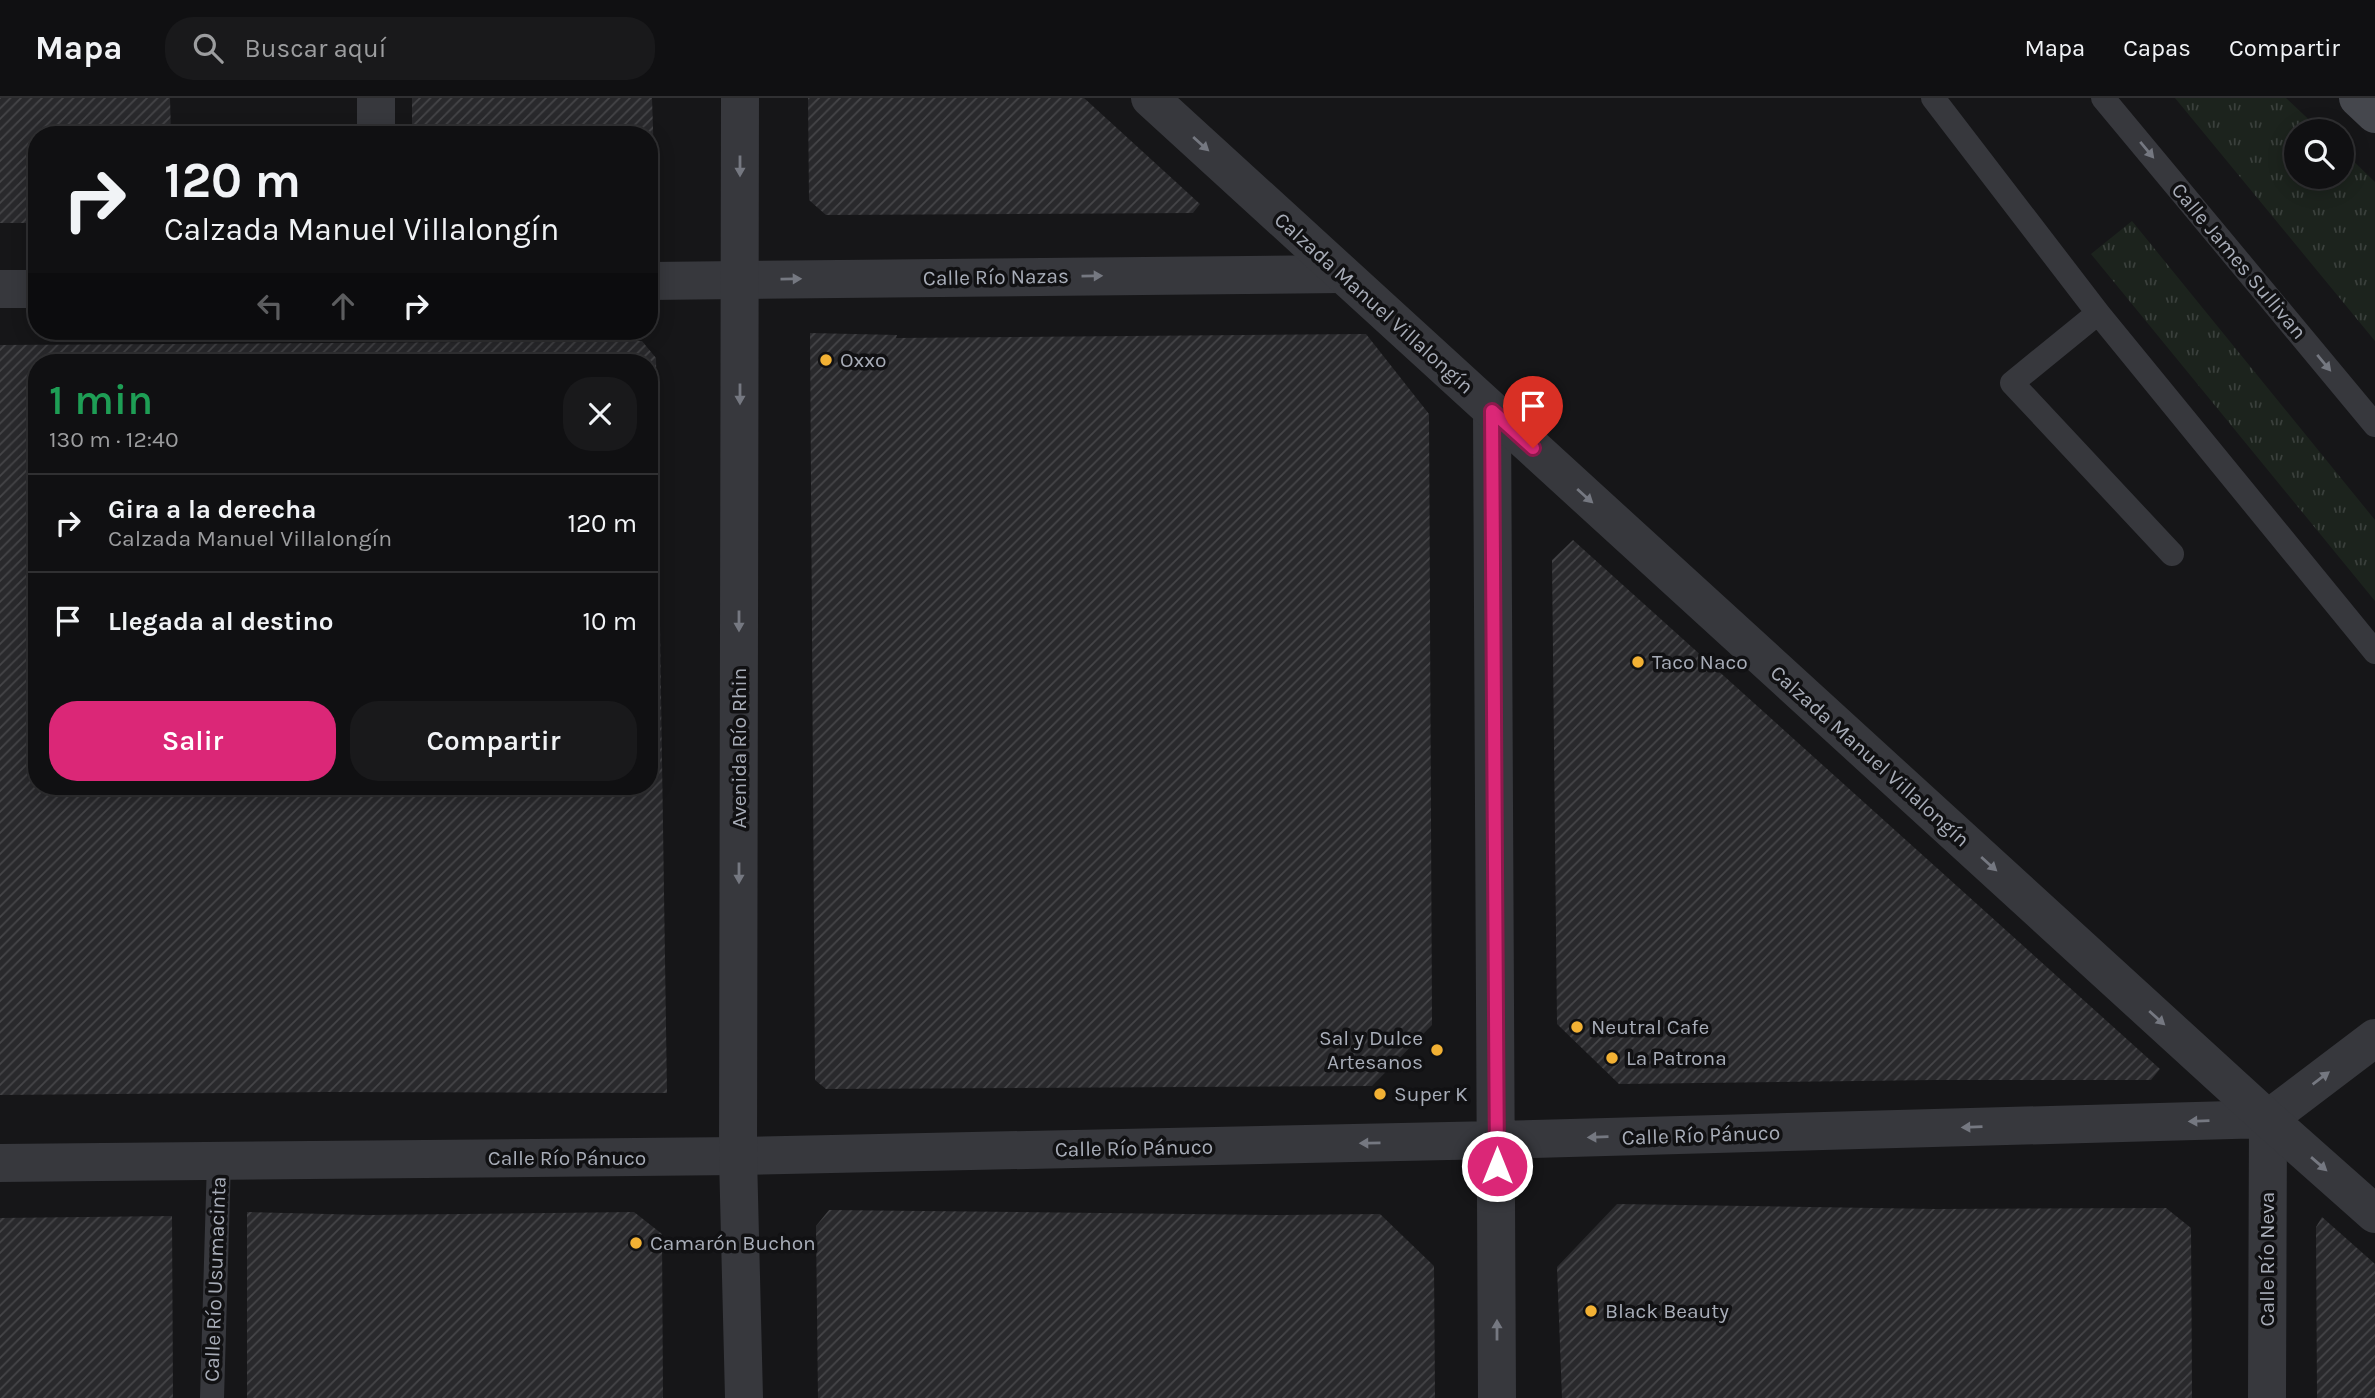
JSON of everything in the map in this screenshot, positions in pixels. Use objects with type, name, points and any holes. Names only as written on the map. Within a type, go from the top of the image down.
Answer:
[{"type":"main road","points":[[2358,98],[2375,114]]},
{"type":"street","points":[[376,98],[376,126]]},
{"type":"street","name":"Avenida Río Rhin","points":[[740,98],[738,1156],[744,1398]]},
{"type":"street","name":"Calzada Manuel Villalongín","points":[[1150,98],[2267,1119],[2375,1214]]},
{"type":"street","name":"Calle Río Nazas","points":[[658,281],[1342,274]]},
{"type":"street","points":[[0,289],[28,289]]},
{"type":"street","points":[[1492,411],[1497,1398]]},
{"type":"street","points":[[2267,1119],[2375,1038]]},
{"type":"street","name":"Calle Río Pánuco","points":[[0,1163],[738,1156],[1496,1140],[2267,1119]]},
{"type":"street","name":"Calle Río Neva","points":[[2267,1119],[2267,1398]]},
{"type":"lane","points":[[1933,98],[2098,313],[2375,652]]},
{"type":"lane","name":"Calle James Sullivan","points":[[2104,98],[2375,425]]},
{"type":"lane","points":[[2098,313],[2012,383],[2172,554]]},
{"type":"lane","name":"Calle Río Usumacinta","points":[[212,1398],[219,1160]]},
{"type":"green space","points":[[2175,98],[2286,98],[2308,119],[2284,119],[2284,189],[2354,189],[2354,162],[2375,182],[2375,341]]},
{"type":"green space","points":[[2132,221],[2375,520],[2375,601],[2091,254]]},
{"type":"building","points":[[0,98],[170,98],[171,126],[28,126],[28,223],[0,223]]},
{"type":"building","points":[[412,98],[652,98],[653,126],[412,126]]},
{"type":"building","points":[[808,98],[1084,98],[1200,204],[1193,213],[826,215],[809,200]]},
{"type":"building","points":[[810,333],[897,335],[896,338],[1366,334],[1429,414],[1432,1025],[1372,1086],[826,1089],[815,1080]]},
{"type":"building","points":[[642,341],[653,354],[28,354],[28,795],[658,795],[658,492],[667,1093],[0,1095],[0,345]]},
{"type":"building","points":[[1573,540],[2160,1069],[2151,1080],[1619,1084],[1557,1024],[1552,560]]},
{"type":"building","points":[[1617,1204],[1936,1209],[2166,1208],[2191,1228],[2192,1398],[1562,1398],[1557,1267]]},
{"type":"building","points":[[829,1210],[1380,1214],[1434,1266],[1435,1398],[818,1398],[816,1226]]},
{"type":"building","points":[[247,1212],[369,1215],[634,1212],[662,1234],[663,1398],[247,1398]]},
{"type":"building","points":[[172,1216],[173,1398],[0,1398],[0,1218]]},
{"type":"building","points":[[2322,1217],[2375,1264],[2375,1398],[2317,1398],[2316,1227]]},
{"type":"place","name":"Oxxo","points":[[826,360]]},
{"type":"place","name":"Taco Naco","points":[[1638,662]]},
{"type":"place","name":"Neutral Cafe","points":[[1577,1027]]},
{"type":"place","name":"Sal y Dulce Artesanos","points":[[1437,1050]]},
{"type":"place","name":"La Patrona","points":[[1612,1058]]},
{"type":"place","name":"Super K","points":[[1380,1094]]},
{"type":"place","name":"Camarón Buchon","points":[[636,1243]]},
{"type":"place","name":"Black Beauty","points":[[1591,1311]]},
{"type":"route","points":[[1497,1166],[1492,411],[1533,448]]}]
